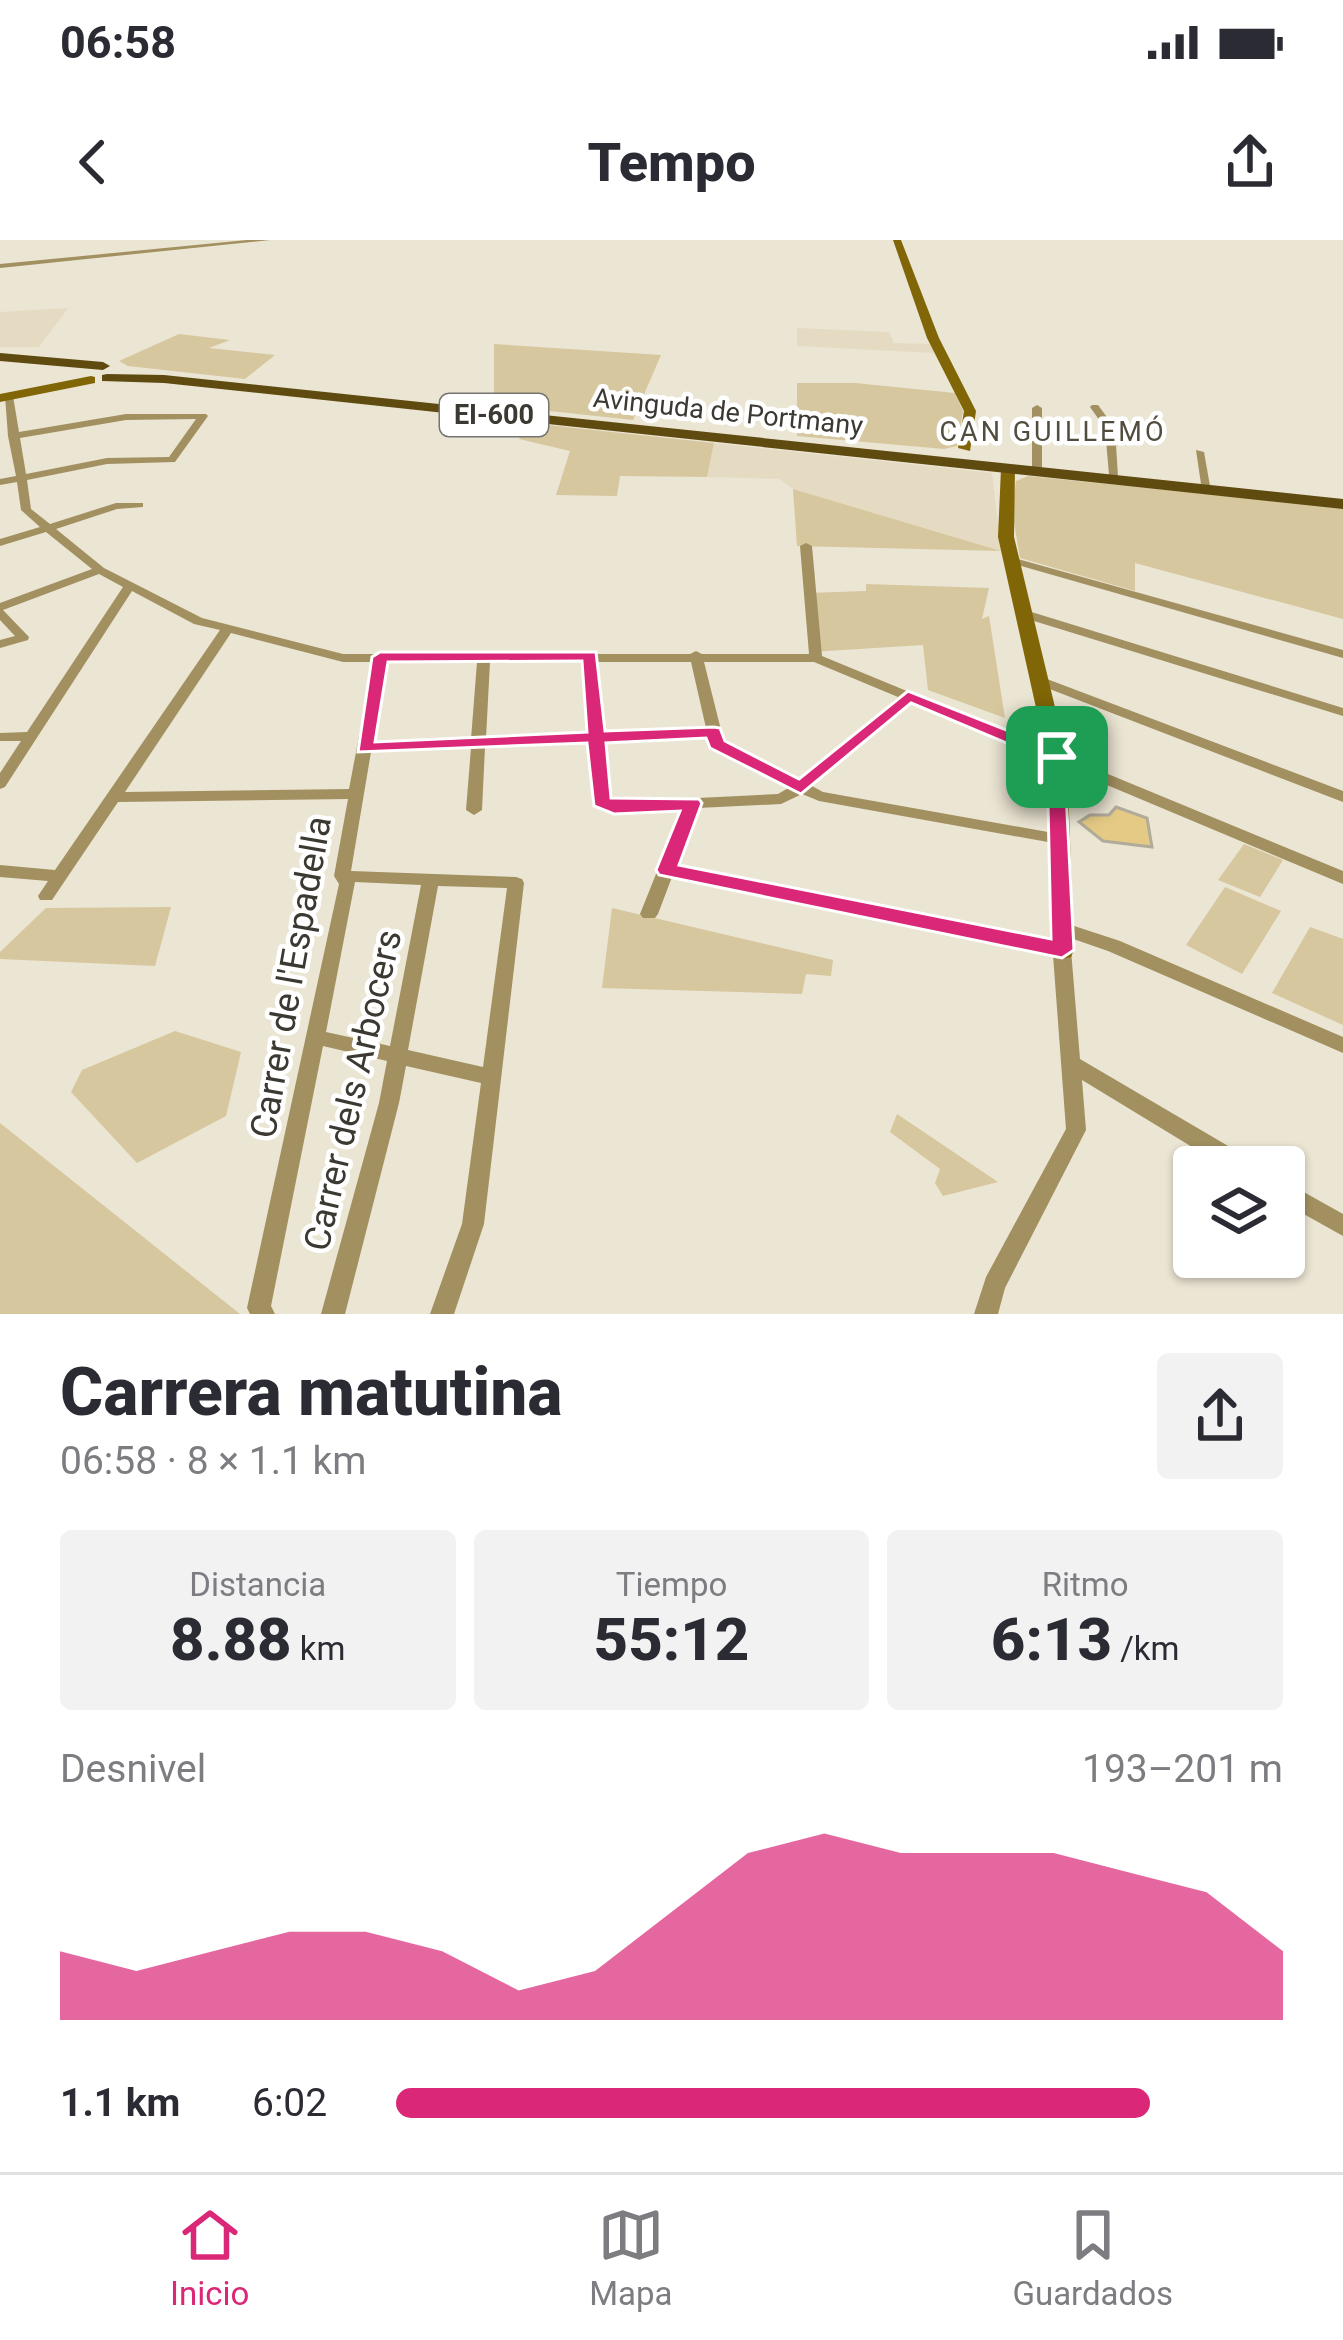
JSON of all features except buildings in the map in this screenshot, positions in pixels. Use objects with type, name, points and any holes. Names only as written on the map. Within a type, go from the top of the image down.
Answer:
[{"type":"main road","name":"Avinguda de Portmany","points":[[0,357],[97,373],[1343,501]]},
{"type":"main road","name":"Avinguda de Portmany","points":[[62,364],[97,373],[1343,501]]},
{"type":"main road","points":[[792,441],[940,452],[964,448],[982,461]]},
{"type":"street","points":[[0,266],[267,240]]},
{"type":"street","points":[[897,240],[933,338],[970,411],[964,448]]},
{"type":"street","points":[[97,373],[4,397],[26,510],[100,570],[198,621],[343,658],[816,658],[1343,878]]},
{"type":"street","points":[[1095,406],[1110,428],[1114,475]]},
{"type":"street","points":[[1037,407],[1037,466]]},
{"type":"street","points":[[0,482],[107,461],[172,460],[203,416],[126,417],[13,436]]},
{"type":"street","points":[[1199,452],[1206,484]]},
{"type":"street","points":[[986,1314],[994,1285],[1076,1130],[1062,939],[1057,757],[1003,520],[1008,470]]},
{"type":"street","points":[[0,543],[116,506],[140,506]]},
{"type":"street","points":[[806,546],[816,658]]},
{"type":"street","points":[[1011,560],[1343,654]]},
{"type":"street","points":[[8,643],[22,637],[0,610],[100,570]]},
{"type":"street","points":[[0,784],[129,587]]},
{"type":"street","points":[[1025,614],[1343,712]]},
{"type":"street","points":[[46,896],[228,628]]},
{"type":"street","points":[[696,655],[716,744],[801,788],[819,796],[1059,839]]},
{"type":"street","points":[[590,656],[601,801],[614,807],[781,799],[801,788],[908,696]]},
{"type":"street","name":"Carrer de l'Espadella","points":[[261,1311],[347,883],[342,876],[380,657]]},
{"type":"street","points":[[474,810],[484,657]]},
{"type":"street","points":[[1039,680],[1343,797]]},
{"type":"street","points":[[364,748],[714,732]]},
{"type":"street","points":[[0,737],[32,736]]},
{"type":"street","points":[[113,797],[356,794]]},
{"type":"street","points":[[650,914],[692,803]]},
{"type":"street","points":[[667,870],[1114,946],[1343,1046]]},
{"type":"street","points":[[0,871],[59,876]]},
{"type":"street","points":[[342,876],[516,883],[473,1224],[442,1314]]},
{"type":"street","name":"Carrer dels Arbocers","points":[[334,1314],[399,1056],[430,880]]},
{"type":"street","points":[[316,1037],[493,1078]]},
{"type":"street","points":[[1072,1064],[1209,1146]]},
{"type":"street","points":[[1305,1203],[1343,1226]]},
{"type":"shaded area","points":[[68,308],[39,347],[0,347],[0,312]]},
{"type":"shaded area","points":[[797,328],[889,332],[894,343],[930,344],[934,353],[797,346]]},
{"type":"shaded area","points":[[179,334],[230,340],[209,348],[275,355],[245,379],[128,366],[119,361]]},
{"type":"shaded area","points":[[494,344],[661,355],[633,420],[494,405]]},
{"type":"shaded area","points":[[797,383],[855,383],[955,393],[963,411],[957,446],[944,449],[797,436]]},
{"type":"shaded area","points":[[529,423],[714,443],[707,477],[620,476],[617,496],[556,495],[570,451],[519,439]]},
{"type":"shaded area","points":[[714,443],[992,473],[1001,551],[793,489],[779,479],[707,477]]},
{"type":"shaded area","points":[[1028,476],[1343,508],[1343,619],[1135,563],[1135,591],[1020,558],[1012,510],[1016,481]]},
{"type":"shaded area","points":[[793,489],[1001,551],[797,546]]},
{"type":"shaded area","points":[[866,584],[989,588],[982,619],[989,616],[1005,718],[928,690],[923,645],[811,652],[807,593],[866,591]]},
{"type":"shaded area","points":[[1244,844],[1283,860],[1260,897],[1218,880]]},
{"type":"shaded area","points":[[1225,887],[1281,911],[1242,974],[1186,945]]},
{"type":"shaded area","points":[[171,907],[155,966],[0,959],[0,952],[46,908]]},
{"type":"shaded area","points":[[612,908],[833,960],[831,976],[806,974],[802,994],[602,988]]},
{"type":"shaded area","points":[[1310,927],[1343,939],[1343,1025],[1272,993]]},
{"type":"shaded area","points":[[175,1031],[241,1052],[226,1116],[137,1163],[71,1092],[82,1070]]},
{"type":"shaded area","points":[[897,1114],[998,1182],[943,1196],[935,1183],[940,1169],[890,1132]]},
{"type":"shaded area","points":[[0,1123],[240,1314],[0,1314]]},
{"type":"district","name":"CAN GUILLEMÓ","points":[[1053,432]]},
{"type":"route","points":[[1057,757],[908,696],[801,788],[716,744],[714,732],[596,737],[364,748],[380,657],[590,656],[596,737],[601,792],[601,801],[614,807],[692,803],[667,870],[1062,950],[1057,757]]}]
